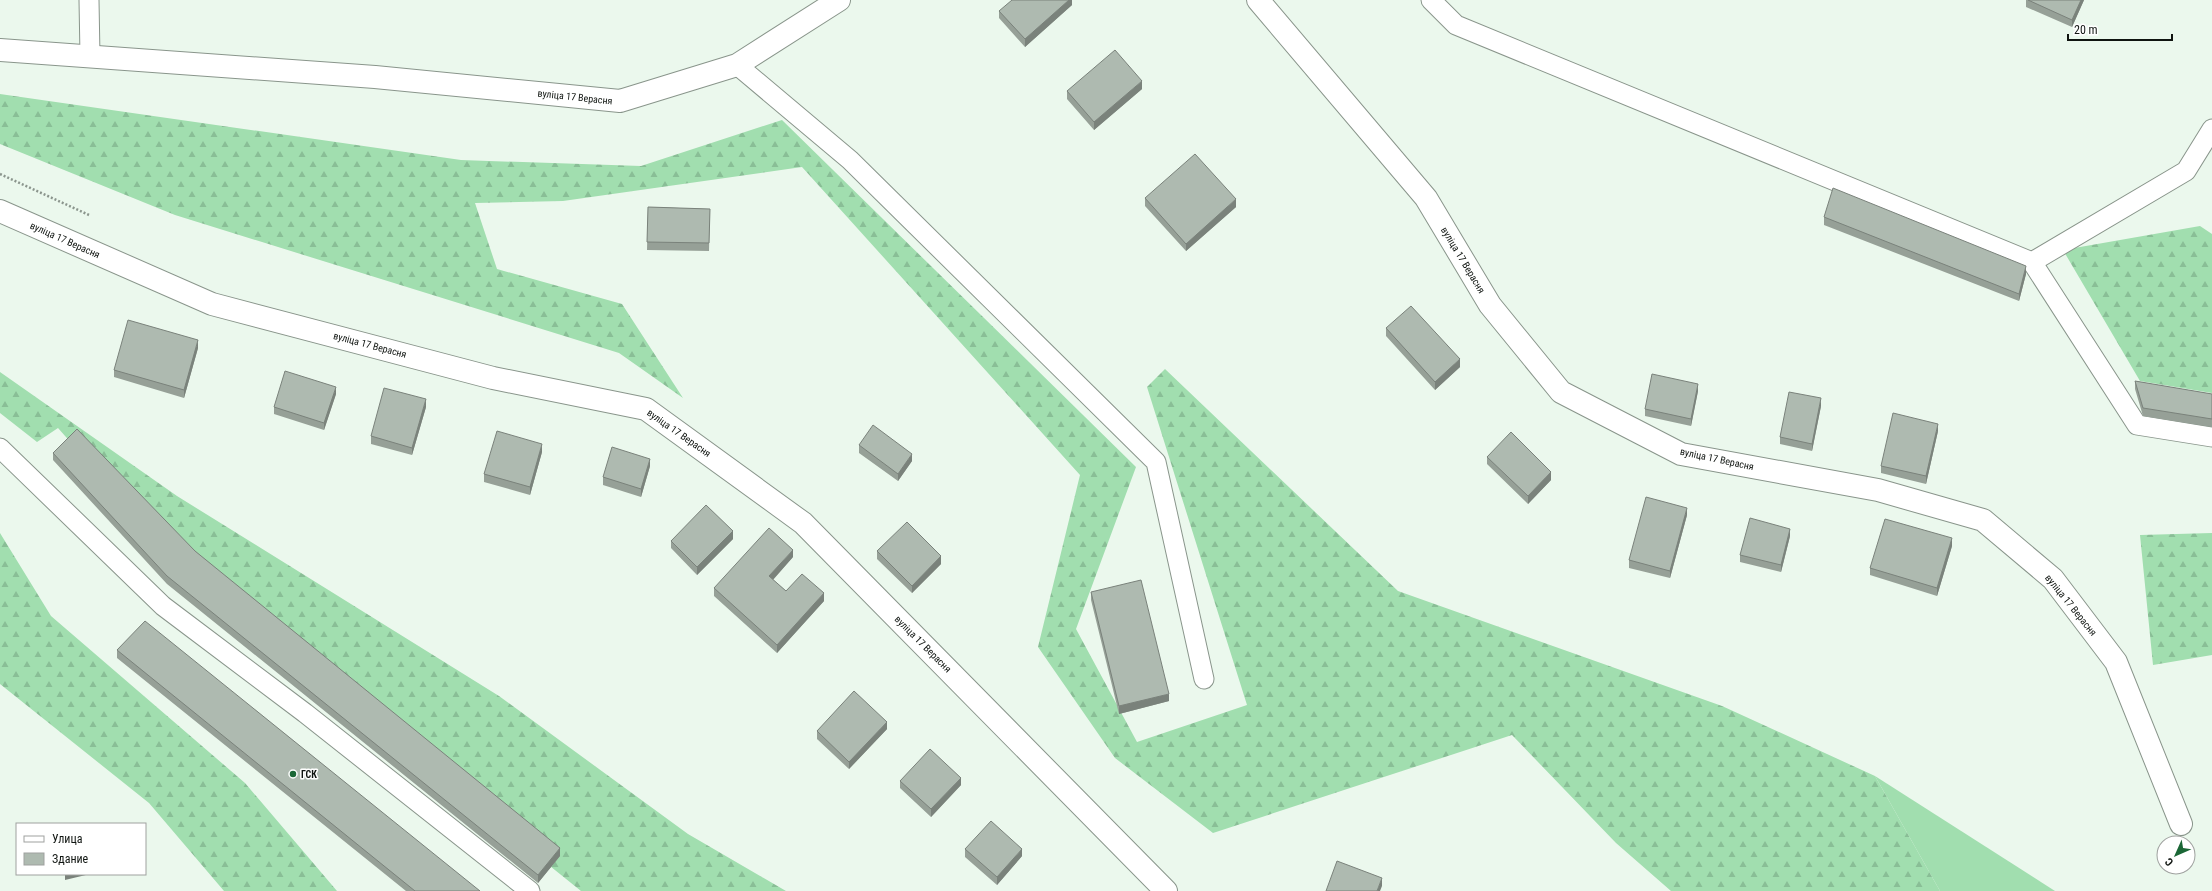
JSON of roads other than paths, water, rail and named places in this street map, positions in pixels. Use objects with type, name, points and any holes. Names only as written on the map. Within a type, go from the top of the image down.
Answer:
[{"type":"street","name":"вуліца 17 Верасня","points":[[0,50],[376,77],[620,101],[737,66],[838,0]]},
{"type":"street","name":"вуліца 17 Верасня","points":[[1258,0],[1426,198],[1490,305],[1561,392],[1681,454],[1878,490],[1983,520],[2053,579],[2116,662],[2181,824]]},
{"type":"street","name":"вуліца 17 Верасня","points":[[0,211],[212,304],[493,378],[646,409],[803,523],[1166,891]]},
{"type":"lane","points":[[89,0],[90,56]]},
{"type":"lane","points":[[1431,0],[1456,25],[2032,262],[2137,425],[2212,437]]},
{"type":"lane","points":[[737,66],[850,160],[1156,462],[1204,679]]},
{"type":"lane","points":[[2032,262],[2186,171],[2212,129]]},
{"type":"lane","points":[[0,448],[163,606],[305,713],[530,891]]},
{"type":"place","name":"ГСК","points":[[293,774]]}]
